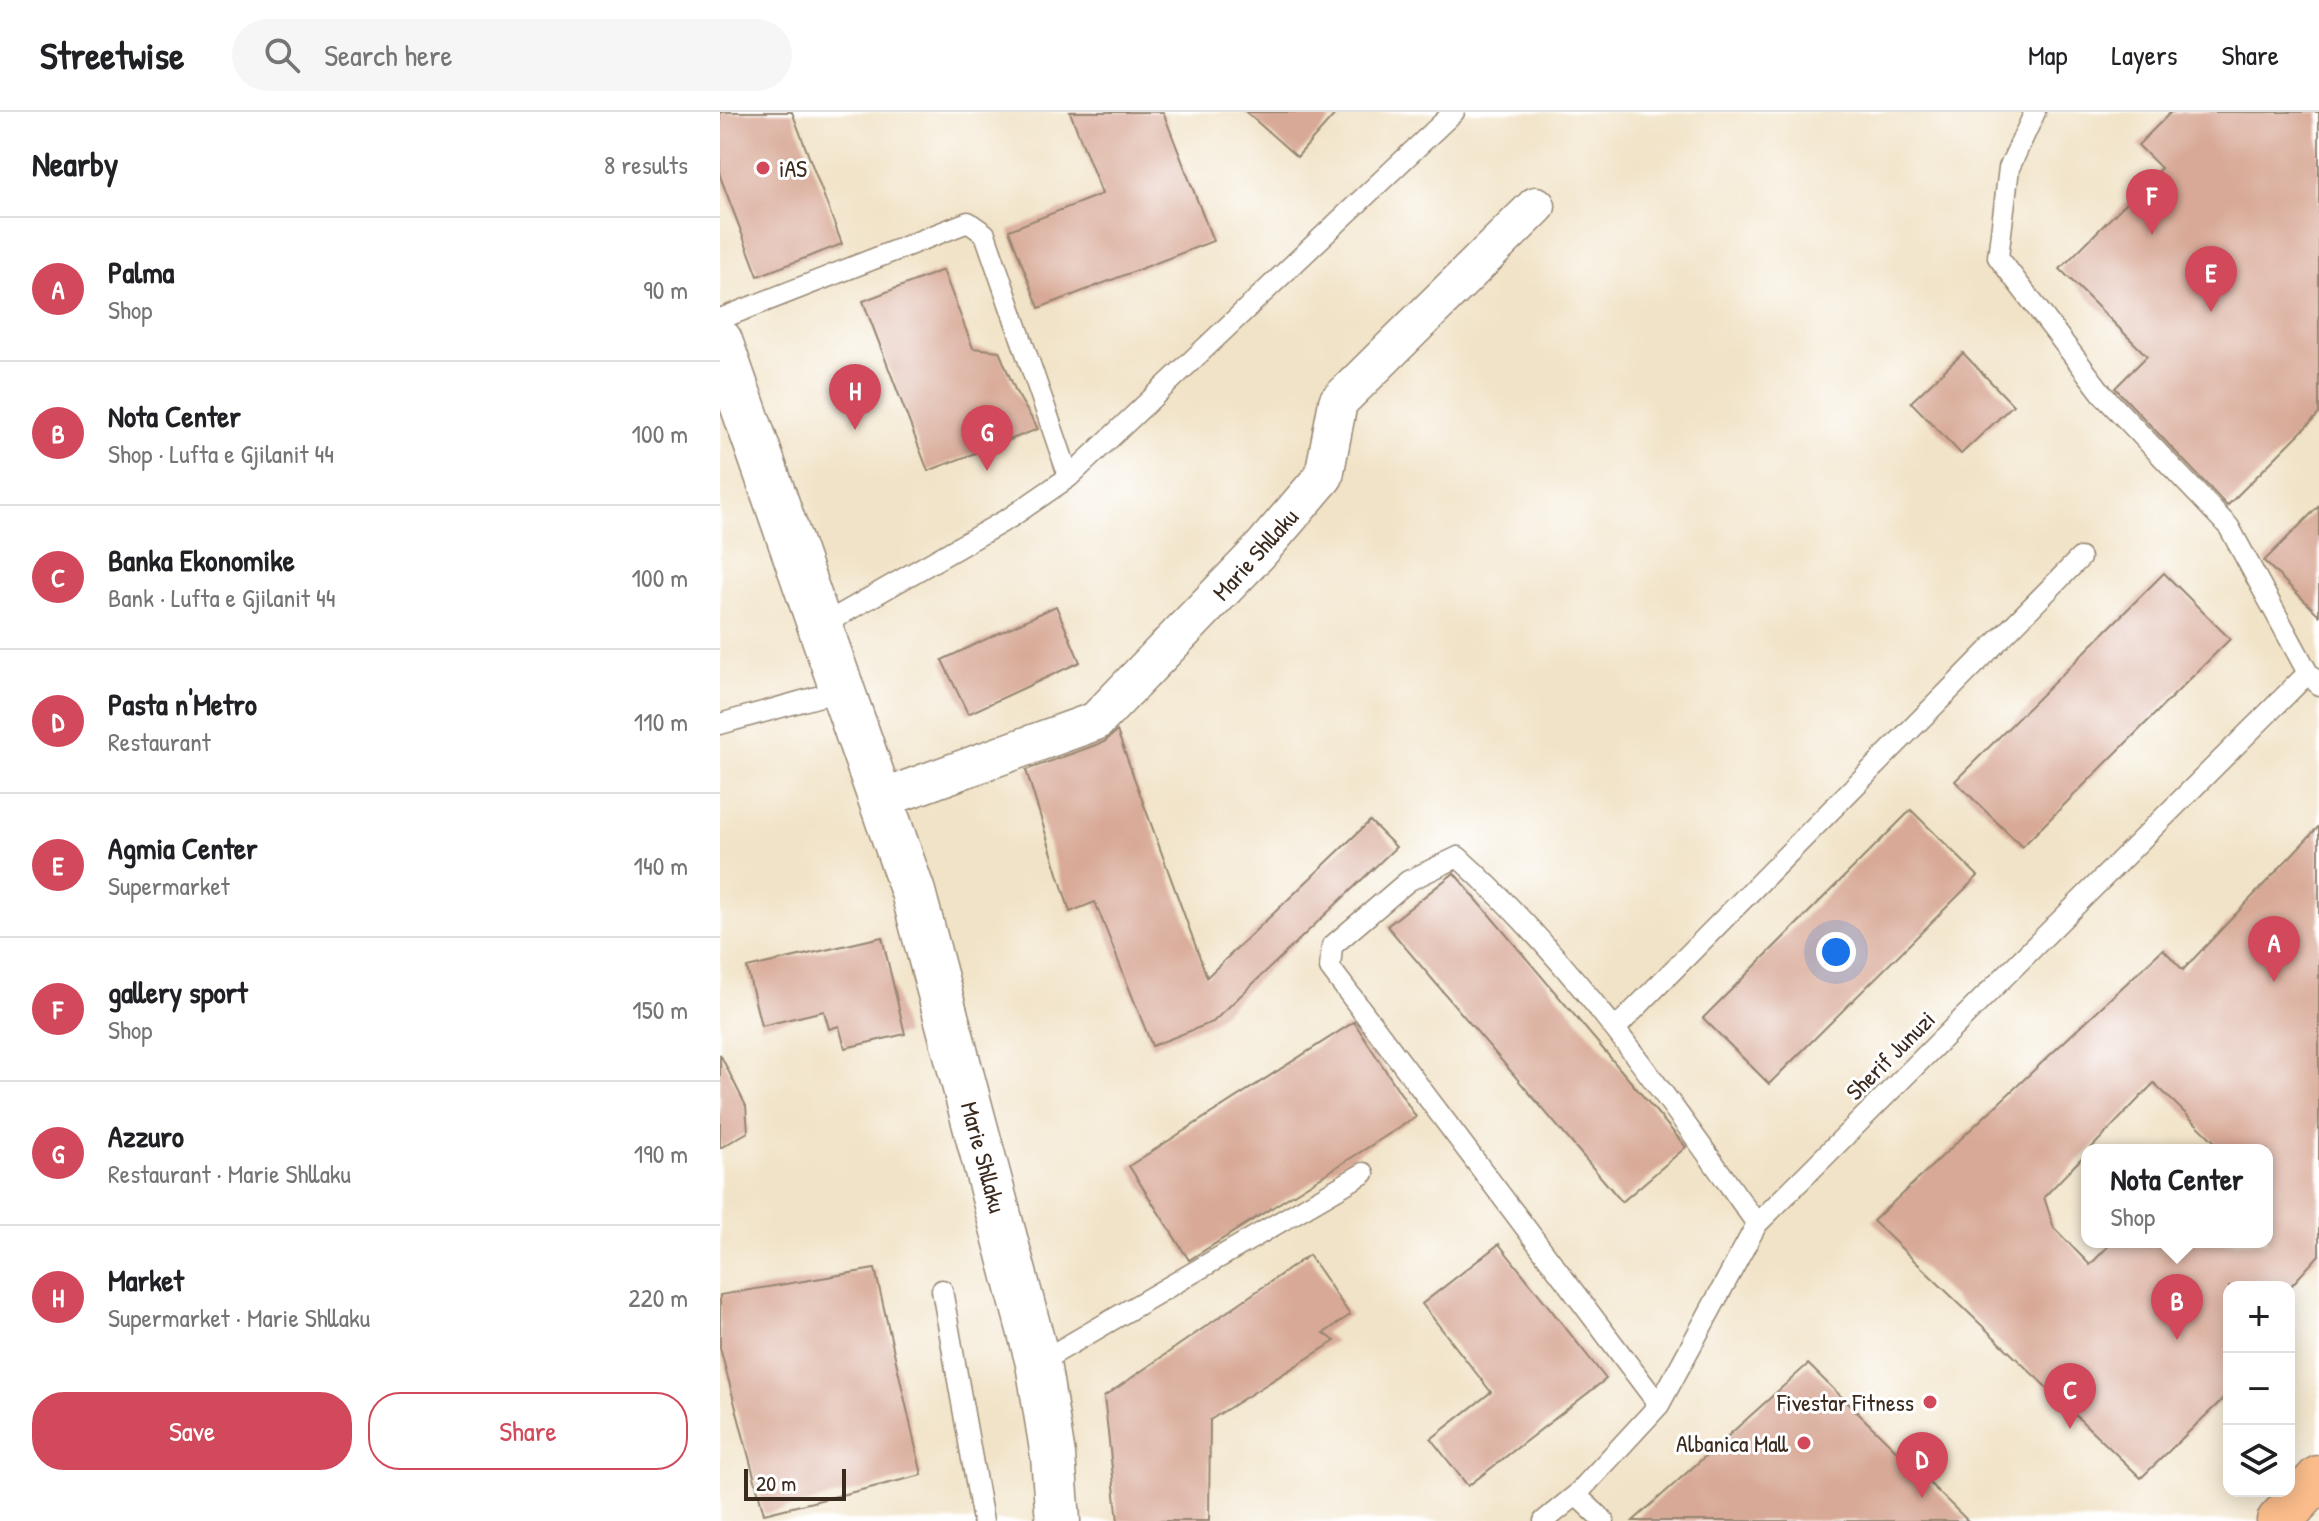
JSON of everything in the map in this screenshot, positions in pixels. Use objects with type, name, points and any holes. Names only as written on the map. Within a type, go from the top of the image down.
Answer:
[{"type":"main road","points":[[2279,1521],[2319,1478]]},
{"type":"street","name":"Marie Shllaku","points":[[881,799],[1096,721],[1259,552],[1324,476],[1338,402],[1536,206]]},
{"type":"street","name":"Marie Shllaku","points":[[720,341],[913,892],[1038,1363],[1053,1456],[1058,1521]]},
{"type":"lane","points":[[819,627],[1011,517],[1069,477],[1454,112]]},
{"type":"lane","points":[[2035,112],[2009,168],[1998,257],[2105,397],[2229,527],[2313,679]]},
{"type":"lane","points":[[720,319],[968,222],[977,226],[985,234],[1069,477]]},
{"type":"lane","points":[[1617,1027],[2080,558]]},
{"type":"lane","name":"Sherif Junuzi","points":[[1544,1521],[1576,1495],[1659,1405],[1757,1224],[2313,679]]},
{"type":"lane","points":[[720,724],[842,690]]},
{"type":"lane","points":[[1659,1405],[1330,968],[1332,946],[1408,881],[1458,857],[1509,903],[1617,1027],[1757,1224]]},
{"type":"lane","points":[[1038,1363],[1364,1173]]},
{"type":"lane","points":[[942,1290],[983,1521]]},
{"type":"lane","points":[[1576,1495],[1604,1521]]},
{"type":"building","points":[[720,112],[792,112],[842,244],[758,276],[720,176]]},
{"type":"building","points":[[1070,112],[1163,112],[1213,241],[1039,308],[1009,230],[1102,194]]},
{"type":"building","points":[[1246,112],[1337,112],[1297,157]]},
{"type":"building","points":[[2171,112],[2319,112],[2319,414],[2227,506],[2115,388],[2147,356],[2060,269],[2161,168],[2138,145]]},
{"type":"building","points":[[943,270],[973,348],[999,351],[1016,392],[1038,429],[928,471],[863,301]]},
{"type":"building","points":[[1963,353],[2013,405],[1961,454],[1911,402]]},
{"type":"building","points":[[2319,506],[2319,615],[2264,561]]},
{"type":"building","points":[[2164,573],[2230,639],[2022,847],[1955,781]]},
{"type":"building","points":[[1056,606],[1080,662],[968,714],[942,660]]},
{"type":"building","points":[[1117,731],[1207,977],[1370,821],[1396,847],[1213,1022],[1152,1046],[1095,902],[1070,912],[1026,770],[1104,742]]},
{"type":"building","points":[[1911,810],[1978,876],[1769,1084],[1703,1018]]},
{"type":"building","points":[[2319,826],[2319,1255],[2295,1281],[2223,1281],[2223,1399],[2141,1478],[1873,1221],[2163,949],[2183,970]]},
{"type":"building","points":[[1454,873],[1686,1147],[1622,1202],[1387,926]]},
{"type":"building","points":[[882,937],[905,1034],[845,1048],[839,1026],[829,1029],[824,1011],[761,1026],[747,968]]},
{"type":"building","points":[[1354,1022],[1416,1117],[1189,1260],[1129,1166]]},
{"type":"building","points":[[720,1054],[746,1106],[748,1132],[720,1148]]},
{"type":"building","points":[[1499,1244],[1606,1379],[1468,1486],[1431,1439],[1491,1392],[1422,1304]]},
{"type":"building","points":[[1309,1255],[1350,1315],[1324,1333],[1335,1341],[1210,1420],[1209,1521],[1118,1521],[1104,1397]]},
{"type":"building","points":[[875,1269],[922,1475],[764,1514],[720,1348],[720,1295]]},
{"type":"building","name":"Albanica Mall","points":[[1808,1364],[1968,1521],[1633,1521]]},
{"type":"place","name":"iAS","points":[[763,168]]},
{"type":"place","name":"gallery sport","points":[[2152,235]]},
{"type":"place","name":"Agmia Center","points":[[2211,312]]},
{"type":"place","name":"Market","points":[[855,430]]},
{"type":"place","name":"Azzuro","points":[[987,471]]},
{"type":"place","name":"Palma","points":[[2274,982]]},
{"type":"place","name":"Nota Center","points":[[2177,1340]]},
{"type":"place","name":"Fivestar Fitness","points":[[1930,1402]]},
{"type":"place","name":"Banka Ekonomike","points":[[2070,1429]]},
{"type":"place","name":"Albanica Mall","points":[[1804,1443]]},
{"type":"place","name":"Pasta n'Metro","points":[[1922,1498]]}]
